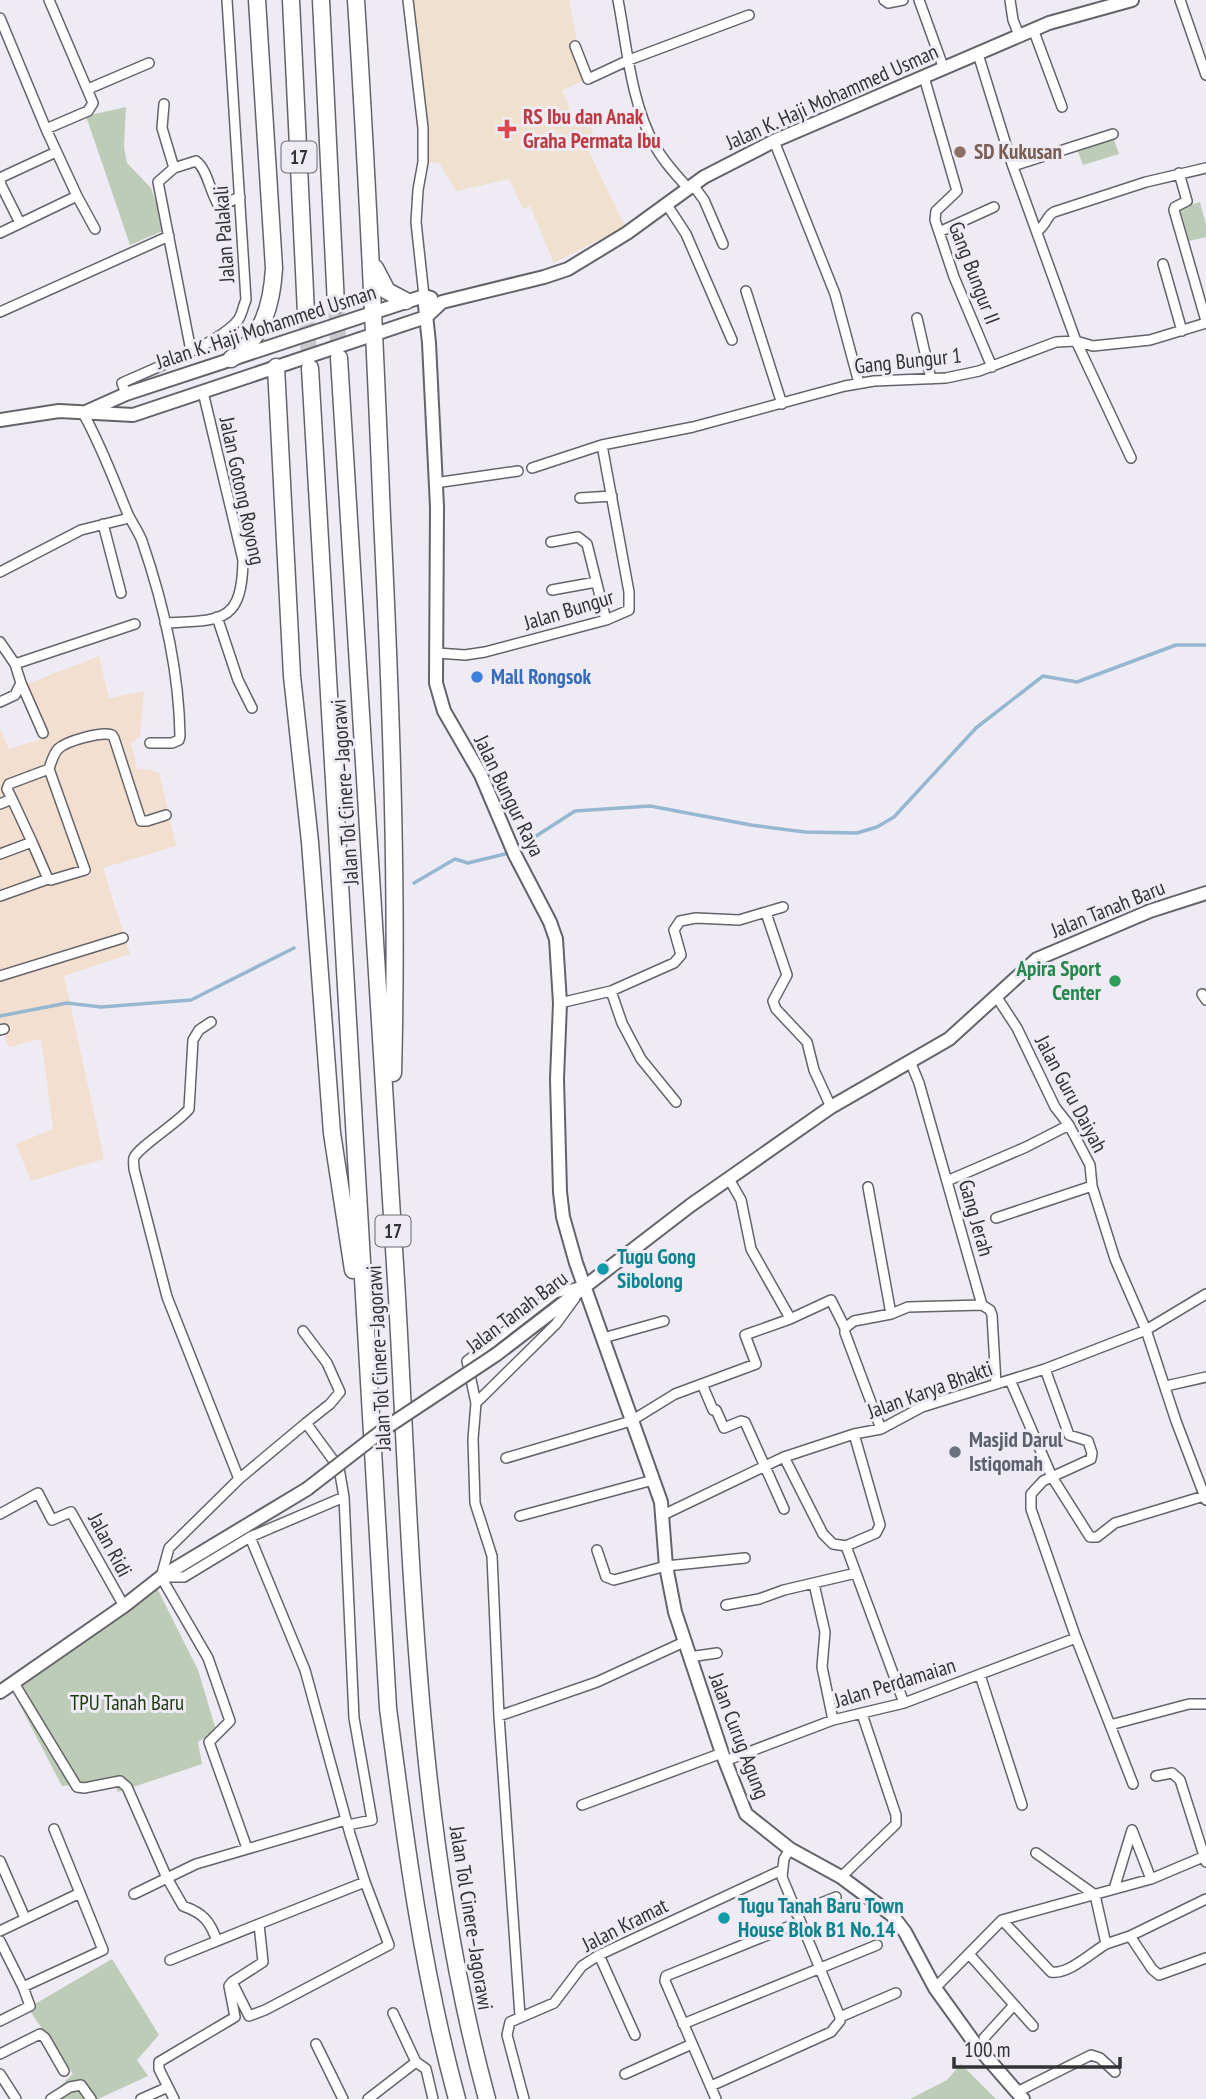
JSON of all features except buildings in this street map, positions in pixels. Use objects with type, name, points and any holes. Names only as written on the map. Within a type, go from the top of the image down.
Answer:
[{"type":"highway","points":[[231,359],[254,337],[265,318],[272,291],[274,268],[257,0]]},
{"type":"highway","name":"17","points":[[291,0],[306,313]]},
{"type":"highway","name":"17","points":[[321,0],[336,305]]},
{"type":"highway","points":[[356,0],[371,252],[394,790],[397,951],[390,1174]]},
{"type":"highway","points":[[371,252],[377,273],[387,291],[406,301]]},
{"type":"highway","name":"Jalan Tol Cinere–Jagorawi","points":[[339,358],[420,1708],[441,1873],[469,2035],[487,2099]]},
{"type":"highway","points":[[276,367],[292,676],[310,842],[332,1133],[368,1362]]},
{"type":"highway","name":"Jalan Tol Cinere–Jagorawi","points":[[310,368],[388,1707],[411,1879],[441,2042],[457,2099]]},
{"type":"street","points":[[46,129],[88,111],[93,103],[49,0]]},
{"type":"street","name":"Jalan Palakali","points":[[126,394],[122,383],[191,351],[228,330],[239,319],[246,300],[226,0]]},
{"type":"street","points":[[408,0],[423,128],[423,162],[416,222],[424,296],[442,302],[426,317]]},
{"type":"street","points":[[618,0],[639,105],[654,145],[667,166],[704,200],[723,244]]},
{"type":"street","points":[[884,0],[888,3],[903,0]]},
{"type":"street","points":[[919,0],[944,69]]},
{"type":"street","points":[[1010,0],[1019,35]]},
{"type":"street","name":"Jalan K. Haji Mohammed Usman","points":[[442,302],[568,269],[627,233],[691,186],[732,161],[1033,29],[1097,4],[1132,0]]},
{"type":"street","points":[[1180,0],[1206,75]]},
{"type":"street","points":[[575,46],[588,79],[629,60],[749,15]]},
{"type":"street","points":[[0,18],[56,152],[95,229]]},
{"type":"street","points":[[1033,29],[1062,107]]},
{"type":"street","points":[[978,54],[1053,281],[1076,341],[1131,458]]},
{"type":"street","points":[[88,89],[149,63]]},
{"type":"street","name":"Gang Bungur II","points":[[924,77],[957,191],[936,211],[935,220],[954,277],[992,367]]},
{"type":"street","points":[[164,104],[162,128],[174,168]]},
{"type":"street","points":[[1013,166],[1113,134]]},
{"type":"street","points":[[774,141],[835,294],[859,383]]},
{"type":"street","points":[[20,223],[0,183],[2,177],[56,152]]},
{"type":"street","points":[[191,351],[158,182],[174,168],[199,162],[219,206],[240,197]]},
{"type":"street","points":[[1038,231],[1045,226],[1054,212],[1180,173],[1206,168]]},
{"type":"street","points":[[1180,173],[1187,201],[1174,209],[1206,322]]},
{"type":"street","points":[[0,233],[76,196]]},
{"type":"street","points":[[667,205],[691,244],[732,340]]},
{"type":"street","points":[[939,232],[994,207]]},
{"type":"street","points":[[0,312],[169,236]]},
{"type":"street","points":[[1163,264],[1182,331]]},
{"type":"street","points":[[746,291],[782,404]]},
{"type":"street","name":"Jalan K. Haji Mohammed Usman","points":[[83,413],[126,394],[424,296]]},
{"type":"street","name":"Jalan Bungur Raya","points":[[424,296],[433,411],[436,683],[444,711],[481,775],[515,855],[551,922],[556,939],[560,1003],[557,1079],[559,1192],[570,1247],[584,1286]]},
{"type":"street","name":"Jalan K. Haji Mohammed Usman","points":[[1,417],[58,411],[133,415],[426,317]]},
{"type":"street","points":[[917,318],[930,379]]},
{"type":"street","name":"Gang Bungur 1","points":[[532,468],[602,445],[693,427],[859,383],[965,374],[992,367],[1044,346],[1076,341],[1093,346],[1150,341],[1206,322]]},
{"type":"street","name":"Jalan Gotong Royong","points":[[202,392],[243,560],[242,584],[237,603],[232,609],[216,617]]},
{"type":"street","points":[[126,394],[133,415]]},
{"type":"street","points":[[83,413],[98,439],[129,518],[141,538],[165,623],[176,682],[180,736],[179,740],[173,743],[150,743]]},
{"type":"street","name":"Jalan Bungur","points":[[437,653],[465,655],[485,652],[625,613],[630,604],[602,445]]},
{"type":"street","points":[[435,483],[518,471]]},
{"type":"street","points":[[580,498],[612,496]]},
{"type":"street","points":[[0,572],[81,530],[129,518]]},
{"type":"street","points":[[103,524],[121,593]]},
{"type":"street","points":[[551,542],[578,537],[587,544],[606,620]]},
{"type":"street","points":[[552,590],[596,582]]},
{"type":"street","points":[[165,623],[204,621],[216,617],[238,680],[252,708]]},
{"type":"street","points":[[15,664],[135,624]]},
{"type":"street","points":[[0,642],[15,664],[43,733]]},
{"type":"street","points":[[0,702],[15,695],[21,683]]},
{"type":"street","points":[[0,896],[48,879],[55,880],[83,872],[85,866],[50,769],[51,760],[62,746],[109,733],[114,738],[141,821],[166,815]]},
{"type":"street","points":[[48,879],[7,789],[9,785],[50,769]]},
{"type":"street","points":[[0,804],[12,799]]},
{"type":"street","points":[[0,854],[32,842]]},
{"type":"street","name":"Jalan Tanah Baru","points":[[0,1692],[161,1577],[307,1489],[387,1427],[497,1354],[584,1286],[830,1105],[949,1039],[983,1011],[1037,959],[1150,911],[1206,893]]},
{"type":"street","points":[[560,1003],[611,991],[674,963],[680,958],[674,930],[680,921],[696,918],[739,920],[783,907]]},
{"type":"street","points":[[766,913],[787,975],[773,1001],[785,1020],[807,1042],[822,1090],[830,1105]]},
{"type":"street","points":[[0,976],[123,938]]},
{"type":"street","points":[[611,991],[622,1023],[641,1059],[676,1102]]},
{"type":"street","name":"Jalan Guru Daiyah","points":[[996,996],[1032,1056],[1055,1107],[1069,1125],[1090,1166],[1091,1186],[1115,1259],[1146,1330],[1205,1498]]},
{"type":"street","points":[[211,1022],[199,1030],[193,1040],[189,1109],[172,1127],[142,1148],[134,1157],[134,1169],[167,1297],[239,1479]]},
{"type":"street","name":"Gang Jerah","points":[[909,1061],[919,1083],[982,1305],[990,1310],[994,1320],[996,1384]]},
{"type":"street","points":[[947,1181],[1069,1125]]},
{"type":"street","points":[[729,1179],[740,1200],[747,1238],[755,1257],[790,1318]]},
{"type":"street","points":[[996,1217],[1091,1186]]},
{"type":"street","points":[[868,1187],[891,1314]]},
{"type":"street","points":[[476,1403],[556,1324],[584,1286]]},
{"type":"street","points":[[524,2099],[508,2035],[510,2022],[520,2016],[499,1716],[492,1556],[474,1503],[473,1439],[476,1403],[467,1361],[555,1293],[584,1286]]},
{"type":"street","name":"Jalan Curug Agung","points":[[584,1286],[653,1480],[663,1515],[666,1566],[684,1642],[723,1757],[746,1814],[790,1849],[841,1877],[892,1915],[905,1932],[935,1988],[976,2045],[1020,2095]]},
{"type":"street","name":"Jalan Karya Bhakti","points":[[663,1515],[783,1457],[854,1434],[881,1429],[922,1406],[1045,1369],[1146,1330],[1206,1294]]},
{"type":"street","points":[[506,1458],[631,1421],[675,1394],[756,1364],[745,1335],[831,1300],[845,1328],[881,1429]]},
{"type":"street","points":[[845,1328],[854,1321],[891,1314],[908,1307],[982,1305]]},
{"type":"street","points":[[603,1338],[664,1321]]},
{"type":"street","points":[[247,1848],[209,1742],[230,1721],[208,1658],[161,1577],[169,1548],[239,1479],[331,1404],[340,1392],[327,1363],[303,1331]]},
{"type":"street","points":[[1045,1369],[1069,1435],[1088,1441],[1093,1453],[1091,1459],[1038,1486],[1031,1494],[1030,1502],[1076,1638],[1133,1784]]},
{"type":"street","points":[[1166,1386],[1206,1377]]},
{"type":"street","points":[[1010,1380],[1052,1477],[1090,1537],[1097,1537],[1115,1524],[1205,1498]]},
{"type":"street","points":[[702,1384],[713,1410],[716,1410],[725,1428],[741,1421],[745,1422],[784,1509]]},
{"type":"street","points":[[134,1894],[196,1864],[247,1848],[372,1820],[354,1718],[344,1497],[339,1468],[306,1423]]},
{"type":"street","points":[[783,1457],[823,1534],[832,1544],[846,1546],[876,1533],[880,1525],[854,1434]]},
{"type":"street","points":[[520,1516],[653,1480]]},
{"type":"street","name":"Jalan Ridi","points":[[0,1514],[38,1493],[52,1520],[71,1512],[124,1606]]},
{"type":"street","points":[[161,1577],[184,1577],[250,1537],[344,1497]]},
{"type":"street","points":[[232,1982],[249,2015],[265,2010],[389,1945],[348,1827],[305,1670],[250,1537]]},
{"type":"street","points":[[846,1546],[904,1703]]},
{"type":"street","points":[[597,1550],[606,1577],[614,1580],[666,1566],[744,1558]]},
{"type":"street","points":[[726,1605],[856,1573]]},
{"type":"street","points":[[814,1584],[825,1632],[822,1667],[833,1720]]},
{"type":"street","name":"Jalan Perdamaian","points":[[582,1805],[833,1720],[904,1703],[1076,1638]]},
{"type":"street","points":[[499,1716],[597,1682],[684,1642]]},
{"type":"street","points":[[689,1657],[716,1653]]},
{"type":"street","points":[[980,1675],[1022,1805]]},
{"type":"street","points":[[14,1683],[77,1787],[120,1781],[127,1787],[167,1878],[183,1906],[196,1910],[210,1921],[217,1941]]},
{"type":"street","points":[[1111,1725],[1189,1704],[1206,1705]]},
{"type":"street","points":[[841,1877],[896,1824],[896,1815],[862,1714]]},
{"type":"street","points":[[935,1988],[1002,1920],[1151,1879],[1205,1860],[1180,1780],[1172,1773],[1156,1776]]},
{"type":"street","points":[[23,1987],[103,1950],[54,1829]]},
{"type":"street","points":[[1114,1889],[1132,1830],[1151,1879]]},
{"type":"street","points":[[711,2086],[831,2032],[840,2021],[782,1877],[784,1859],[790,1849]]},
{"type":"street","points":[[1036,1853],[1095,1895],[1106,1944]]},
{"type":"street","points":[[0,1860],[25,1918]]},
{"type":"street","name":"Jalan Kramat","points":[[520,2016],[554,2003],[582,1966],[599,1955],[782,1870]]},
{"type":"street","points":[[170,1960],[365,1882]]},
{"type":"street","points":[[0,1931],[80,1893]]},
{"type":"street","points":[[716,2099],[664,1981],[666,1976],[798,1917],[836,1897]]},
{"type":"street","points":[[1002,1920],[1051,1972],[1055,1973],[1106,1944],[1130,1936],[1206,1899]]},
{"type":"street","points":[[174,2099],[159,2069],[159,2062],[235,2017],[229,1986],[263,1962],[259,1924]]},
{"type":"street","points":[[1130,1936],[1159,1975],[1206,1958]]},
{"type":"street","points":[[0,1941],[30,2006],[0,2021]]},
{"type":"street","points":[[682,2024],[877,1945]]},
{"type":"street","points":[[969,1954],[1033,2026]]},
{"type":"street","points":[[599,1955],[635,2035]]},
{"type":"street","points":[[840,2017],[896,1993]]},
{"type":"street","points":[[984,2038],[1014,2005]]},
{"type":"street","points":[[393,2013],[416,2062],[426,2069],[433,2099]]},
{"type":"street","points":[[0,2054],[40,2034],[46,2038],[64,2071]]},
{"type":"street","points":[[316,2044],[343,2099]]},
{"type":"street","points":[[625,2074],[692,2044]]},
{"type":"street","points":[[1020,2095],[1091,2055],[1100,2058],[1115,2072]]},
{"type":"street","points":[[368,2099],[416,2062]]},
{"type":"street","points":[[0,2074],[16,2099]]},
{"type":"street","points":[[51,2099],[70,2087],[81,2085],[91,2099]]},
{"type":"street","points":[[141,2099],[168,2087]]},
{"type":"shaded area","name":"RS Ibu dan Anak Graha Permata Ibu","points":[[407,0],[569,0],[585,80],[562,90],[572,115],[582,112],[598,142],[587,148],[625,226],[554,263],[530,206],[523,209],[509,179],[456,191],[439,163],[427,162]]},
{"type":"shaded area","points":[[99,656],[109,698],[144,691],[140,737],[131,743],[137,768],[159,772],[176,846],[103,868],[130,954],[64,976],[104,1159],[31,1181],[16,1144],[53,1129],[41,1039],[9,1047],[0,1025],[0,729],[9,749],[44,738],[22,686]]},
{"type":"green space","points":[[126,107],[124,147],[127,163],[151,188],[165,230],[130,245],[86,116]]},
{"type":"green space","points":[[1114,140],[1119,154],[1083,165],[1077,149]]},
{"type":"green space","points":[[1200,202],[1206,237],[1189,241],[1180,208]]},
{"type":"green space","name":"TPU Tanah Baru","points":[[157,1588],[198,1670],[216,1730],[198,1742],[202,1764],[118,1792],[112,1779],[62,1786],[12,1690]]},
{"type":"green space","points":[[112,1959],[159,2035],[137,2060],[148,2076],[98,2099],[48,2099],[73,2074],[28,2008]]},
{"type":"green space","points":[[961,2064],[996,2099],[910,2099],[947,2080]]},
{"type":"waterway","points":[[516,849],[575,811],[650,806],[751,825],[805,832],[857,833],[877,827],[894,817],[976,728],[1043,676],[1077,682],[1176,645],[1206,645]]},
{"type":"waterway","points":[[414,883],[455,859],[468,863],[509,853]]},
{"type":"waterway","points":[[0,1016],[67,1003],[101,1007],[191,1000],[294,948]]},
{"type":"tunnel","points":[[336,305],[339,358]]},
{"type":"tunnel","points":[[306,313],[310,368]]},
{"type":"place","name":"RS Ibu dan Anak Graha Permata Ibu","points":[[507,129]]},
{"type":"place","name":"SD Kukusan","points":[[960,152]]},
{"type":"place","name":"Mall Rongsok","points":[[477,677]]},
{"type":"place","name":"Apira Sport Center","points":[[1115,981]]},
{"type":"place","name":"Tugu Gong Sibolong","points":[[603,1269]]},
{"type":"place","name":"Masjid Darul Istiqomah","points":[[955,1452]]},
{"type":"place","name":"Tugu Tanah Baru Town House Blok B1 No.14","points":[[724,1918]]}]
